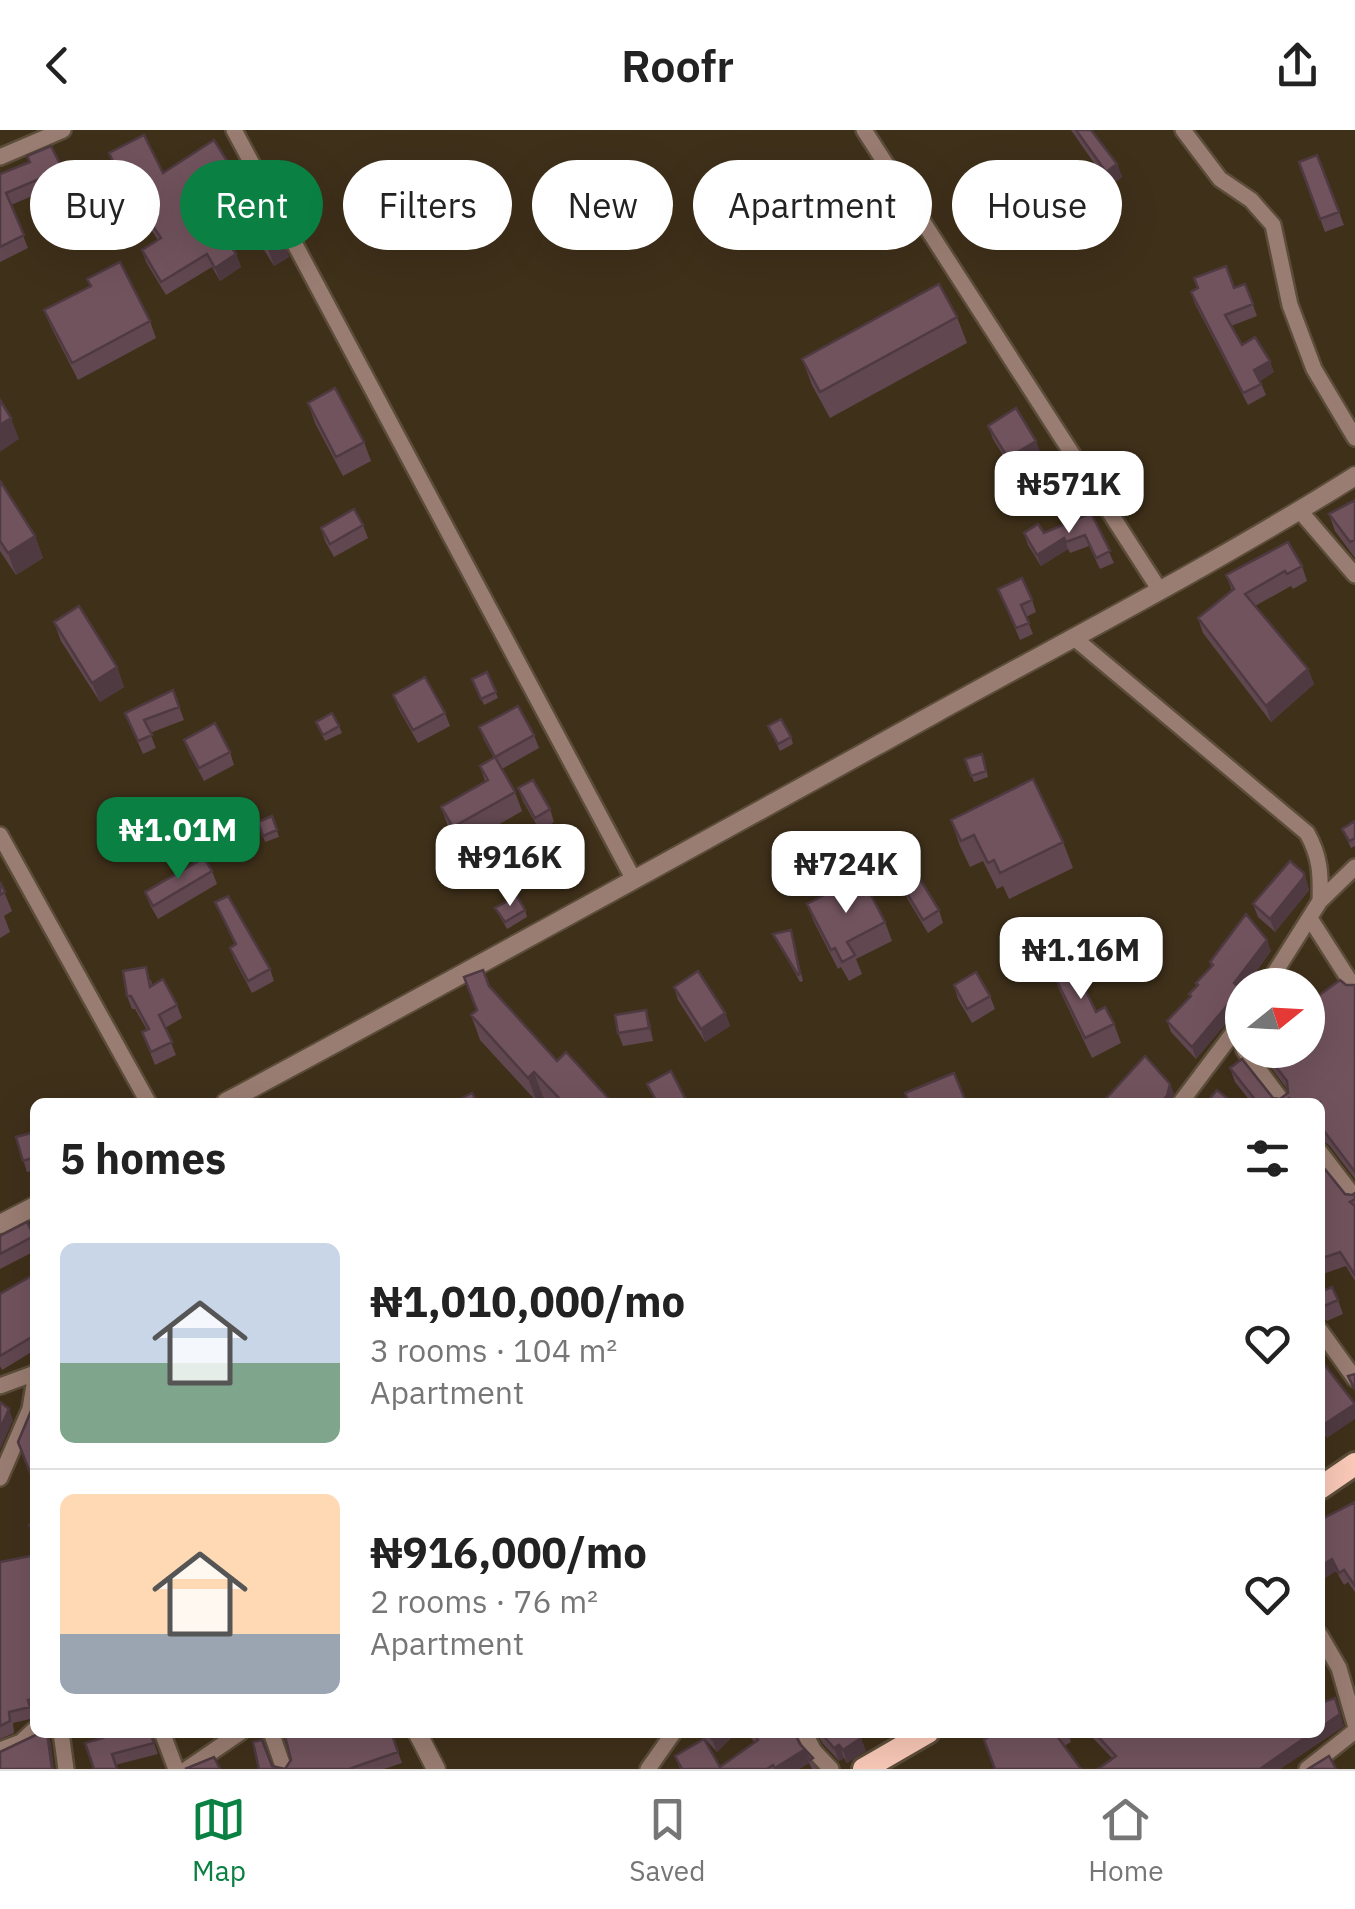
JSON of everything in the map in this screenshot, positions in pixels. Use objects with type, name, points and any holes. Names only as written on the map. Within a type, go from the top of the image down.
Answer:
[{"type":"main road","points":[[1325,1485],[1355,1464]]},
{"type":"main road","points":[[864,1769],[918,1738]]},
{"type":"street","points":[[0,157],[63,130]]},
{"type":"street","points":[[234,130],[634,880]]},
{"type":"street","points":[[864,130],[1159,589]]},
{"type":"street","points":[[1183,130],[1220,179],[1251,200],[1274,225],[1290,305],[1314,369],[1355,438]]},
{"type":"street","points":[[233,1098],[1073,637],[1300,511],[1355,476]]},
{"type":"street","points":[[1300,511],[1355,575]]},
{"type":"street","points":[[1073,637],[1307,832],[1318,851],[1320,901]]},
{"type":"street","points":[[0,835],[146,1098]]},
{"type":"street","points":[[1320,865],[1340,882]]},
{"type":"street","points":[[1278,968],[1320,901],[1355,866]]},
{"type":"street","points":[[1310,920],[1355,989]]},
{"type":"street","points":[[1185,1098],[1225,1059]]},
{"type":"street","points":[[1257,1068],[1280,1098]]},
{"type":"street","points":[[1325,1159],[1355,1198]]},
{"type":"street","points":[[0,1224],[30,1210]]},
{"type":"street","points":[[1325,1337],[1355,1379]]},
{"type":"street","points":[[0,1386],[30,1377]]},
{"type":"street","points":[[0,1478],[30,1409]]},
{"type":"street","points":[[1308,1769],[1355,1727],[1339,1668],[1325,1644]]},
{"type":"street","points":[[1339,1668],[1355,1658]]},
{"type":"street","points":[[0,1750],[30,1733]]},
{"type":"street","points":[[61,1738],[66,1769]]},
{"type":"street","points":[[164,1738],[176,1769]]},
{"type":"street","points":[[187,1769],[231,1738]]},
{"type":"street","points":[[274,1738],[284,1769]]},
{"type":"street","points":[[420,1738],[436,1769]]},
{"type":"street","points":[[648,1769],[670,1738]]},
{"type":"street","points":[[807,1738],[831,1769]]},
{"type":"building","points":[[1076,130],[1091,130],[1114,160],[1097,160]]},
{"type":"building","points":[[144,135],[156,160],[112,160],[109,153]]},
{"type":"building","points":[[214,140],[226,160],[183,160]]},
{"type":"building","points":[[51,146],[58,160],[30,162],[27,156]]},
{"type":"building","points":[[1317,155],[1339,212],[1320,219],[1299,162]]},
{"type":"building","points":[[30,162],[30,183],[6,193],[24,235],[0,247],[0,174]]},
{"type":"building","points":[[180,162],[180,250],[233,250],[236,254],[215,268],[207,254],[161,282],[142,250],[160,250],[160,167],[163,173]]},
{"type":"building","points":[[120,262],[150,321],[72,363],[44,310],[91,286],[87,279]]},
{"type":"building","points":[[1226,266],[1234,288],[1245,284],[1253,304],[1225,315],[1242,345],[1255,337],[1270,361],[1254,370],[1261,384],[1243,393],[1191,292],[1198,288],[1194,278]]},
{"type":"building","points":[[939,284],[957,317],[820,392],[802,359]]},
{"type":"building","points":[[335,388],[364,442],[336,457],[308,403]]},
{"type":"building","points":[[0,400],[11,418],[0,425]]},
{"type":"building","points":[[1016,408],[1036,441],[1008,458],[988,426]]},
{"type":"building","points":[[0,481],[35,536],[8,553],[0,541]]},
{"type":"building","points":[[1355,500],[1355,540],[1350,542],[1329,514]]},
{"type":"building","points":[[354,509],[363,525],[330,544],[321,528]]},
{"type":"building","points":[[1091,513],[1110,551],[1096,558],[1085,535],[1066,542],[1064,538],[1037,555],[1024,533],[1038,524],[1044,533]]},
{"type":"building","points":[[1288,542],[1302,566],[1287,574],[1285,571],[1245,594],[1308,669],[1266,706],[1198,618],[1234,589],[1226,575]]},
{"type":"building","points":[[1022,578],[1032,600],[1021,605],[1029,623],[1016,628],[998,589]]},
{"type":"building","points":[[79,606],[117,667],[92,683],[54,622]]},
{"type":"building","points":[[487,672],[496,692],[481,699],[472,679]]},
{"type":"building","points":[[425,677],[445,713],[413,730],[393,695]]},
{"type":"building","points":[[173,690],[179,707],[144,720],[152,735],[138,741],[125,713]]},
{"type":"building","points":[[518,706],[534,735],[495,757],[479,727]]},
{"type":"building","points":[[332,713],[339,726],[323,735],[316,722]]},
{"type":"building","points":[[781,719],[791,737],[778,744],[768,726]]},
{"type":"building","points":[[215,723],[230,752],[199,768],[184,740]]},
{"type":"building","points":[[982,754],[986,771],[971,776],[965,759]]},
{"type":"building","points":[[495,757],[515,792],[453,827],[441,807],[488,780],[480,766]]},
{"type":"building","points":[[1033,779],[1063,842],[1000,873],[994,860],[988,863],[974,835],[961,841],[951,820]]},
{"type":"building","points":[[533,780],[550,809],[535,818],[518,788]]},
{"type":"building","points":[[272,816],[277,830],[263,836],[258,822]]},
{"type":"building","points":[[1355,821],[1355,838],[1349,841],[1342,829]]},
{"type":"building","points":[[856,836],[871,859],[858,868],[842,845]]},
{"type":"building","points":[[462,854],[469,867],[447,878],[440,865]]},
{"type":"building","points":[[204,858],[212,871],[153,906],[145,892]]},
{"type":"building","points":[[1290,861],[1304,877],[1270,919],[1253,904]]},
{"type":"building","points":[[861,876],[885,922],[847,942],[855,955],[842,962],[835,948],[831,950],[807,904]]},
{"type":"building","points":[[918,876],[939,910],[923,920],[902,885]]},
{"type":"building","points":[[228,896],[270,969],[248,981],[230,948],[236,944],[215,902]]},
{"type":"building","points":[[517,896],[525,910],[505,922],[495,908]]},
{"type":"building","points":[[1246,914],[1267,940],[1246,968],[1225,968],[1225,1008],[1192,1047],[1167,1021],[1191,996],[1196,983],[1213,965],[1210,962]]},
{"type":"building","points":[[791,930],[800,974],[798,975],[773,934]]},
{"type":"building","points":[[1072,962],[1096,1012],[1105,1007],[1114,1024],[1085,1038],[1052,971]]},
{"type":"building","points":[[146,967],[150,987],[163,979],[177,1005],[159,1015],[172,1042],[151,1052],[142,1032],[149,1029],[131,996],[127,996],[123,971]]},
{"type":"building","points":[[483,970],[489,986],[557,1061],[566,1052],[608,1098],[559,1098],[534,1072],[528,1078],[471,1015],[477,1010],[464,977]]},
{"type":"building","points":[[698,971],[725,1013],[701,1029],[674,987]]},
{"type":"building","points":[[976,972],[990,996],[967,1009],[954,985]]},
{"type":"building","points":[[1340,980],[1355,985],[1355,1172],[1325,1132],[1325,1098],[1281,1098],[1288,1093],[1287,1081],[1277,1068],[1325,1068],[1325,991]]},
{"type":"building","points":[[646,1010],[649,1028],[618,1033],[615,1015]]},
{"type":"building","points":[[1145,1056],[1170,1084],[1165,1098],[1107,1098]]},
{"type":"building","points":[[1230,1068],[1249,1068],[1273,1098],[1254,1098]]},
{"type":"building","points":[[671,1071],[685,1098],[655,1098],[647,1084]]},
{"type":"building","points":[[954,1073],[964,1098],[907,1098],[905,1093]]},
{"type":"building","points":[[1217,1090],[1227,1098],[1210,1098]]},
{"type":"building","points":[[30,1133],[30,1159],[23,1161],[16,1137]]},
{"type":"building","points":[[1325,1169],[1345,1194],[1355,1193],[1350,1202],[1355,1206],[1355,1275],[1340,1252],[1325,1257]]},
{"type":"building","points":[[27,1222],[30,1228],[30,1238],[0,1254],[0,1236]]},
{"type":"building","points":[[30,1277],[30,1338],[0,1356],[0,1294]]},
{"type":"building","points":[[1332,1287],[1338,1300],[1325,1306],[1325,1290]]},
{"type":"building","points":[[1325,1365],[1355,1404],[1325,1424]]},
{"type":"building","points":[[0,1402],[9,1409],[0,1429]]},
{"type":"building","points":[[30,1413],[30,1472],[18,1442]]},
{"type":"building","points":[[1355,1502],[1355,1586],[1344,1570],[1339,1573],[1332,1559],[1325,1563],[1325,1517]]},
{"type":"building","points":[[30,1556],[30,1707],[9,1712],[10,1721],[0,1726],[0,1562]]},
{"type":"building","points":[[1335,1698],[1340,1714],[1325,1724],[1325,1702]]},
{"type":"building","points":[[30,1738],[48,1738],[52,1769],[0,1769],[0,1752]]},
{"type":"building","points":[[103,1738],[152,1738],[154,1743],[112,1754],[117,1769],[94,1769],[85,1743]]},
{"type":"building","points":[[286,1738],[393,1738],[398,1752],[349,1769],[285,1769],[291,1760]]},
{"type":"building","points":[[797,1738],[813,1758],[810,1760],[804,1750],[775,1768],[773,1765],[767,1769],[682,1769],[675,1756],[704,1739],[720,1767],[758,1740]]},
{"type":"building","points":[[825,1738],[861,1738],[843,1750],[839,1745],[834,1748]]},
{"type":"building","points":[[1058,1738],[1081,1769],[995,1769],[984,1740]]},
{"type":"building","points":[[1100,1738],[1304,1738],[1260,1769],[1098,1769],[1116,1756]]},
{"type":"building","points":[[262,1740],[272,1766],[285,1769],[259,1769],[253,1742]]},
{"type":"building","points":[[1329,1756],[1336,1769],[1308,1769]]},
{"type":"building","points":[[214,1757],[220,1769],[185,1769]]}]
